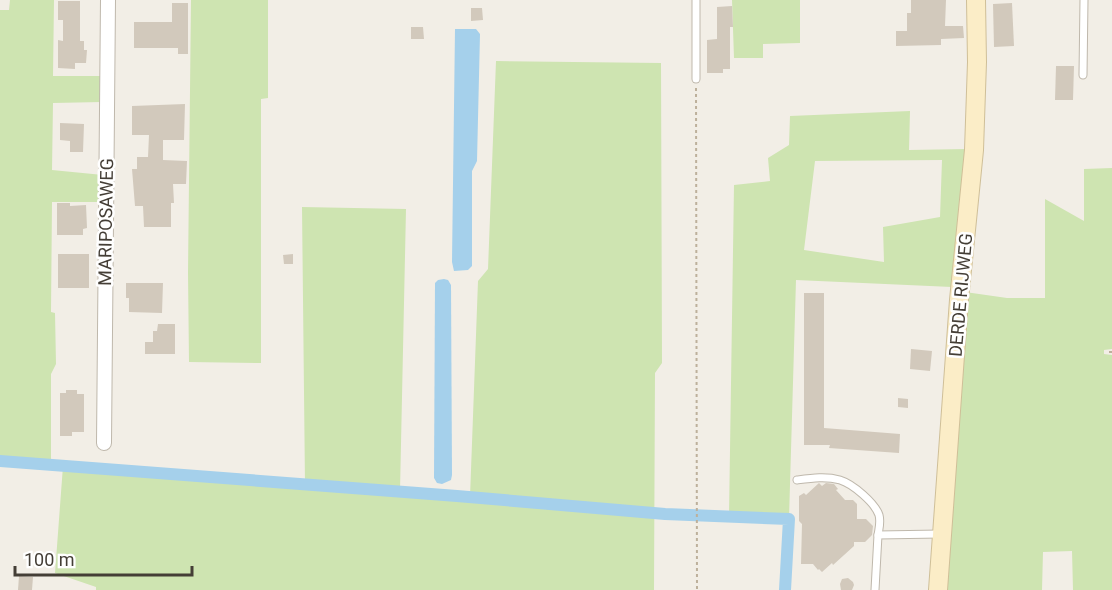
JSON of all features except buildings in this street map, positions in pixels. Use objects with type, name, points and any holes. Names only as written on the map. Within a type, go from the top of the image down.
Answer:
[{"type":"street","name":"MARIPOSAWEG","points":[[104,443],[108,0]]},
{"type":"street","name":"DERDE RIJWEG","points":[[938,590],[959,300],[974,150],[977,62],[976,0]]},
{"type":"lane","points":[[696,0],[696,79]]},
{"type":"lane","points":[[1083,75],[1084,0]]},
{"type":"lane","points":[[797,480],[822,477],[843,481],[873,504],[879,515],[880,524],[875,590]]},
{"type":"lane","points":[[878,534],[942,534]]},
{"type":"path","points":[[696,79],[697,590]]},
{"type":"green space","points":[[10,0],[54,0],[53,76],[102,76],[102,102],[53,103],[52,170],[103,175],[103,202],[52,202],[51,312],[55,313],[56,364],[51,374],[51,465],[0,461],[0,10],[9,10]]},
{"type":"green space","points":[[191,0],[268,0],[268,98],[261,99],[261,363],[189,362]]},
{"type":"green space","points":[[732,0],[800,0],[800,43],[763,44],[763,58],[734,58]]},
{"type":"green space","points":[[496,61],[661,63],[662,363],[655,373],[654,590],[96,590],[96,587],[55,573],[63,466],[305,484],[302,207],[406,209],[400,491],[470,497],[478,281],[488,269]]},
{"type":"green space","points":[[910,111],[909,150],[967,149],[952,287],[796,280],[789,519],[729,517],[734,185],[770,181],[768,158],[789,145],[790,116]],"holes":[[[942,160],[940,217],[883,227],[884,262],[804,250],[815,161]]]},
{"type":"green space","points":[[1112,168],[1112,349],[1104,350],[1104,354],[1112,355],[1112,590],[1073,590],[1072,551],[1043,552],[1042,590],[943,590],[965,292],[1007,298],[1045,298],[1045,199],[1084,221],[1084,169]]},
{"type":"water","points":[[455,29],[476,29],[480,34],[477,161],[472,171],[472,266],[468,270],[454,271],[452,262]]},
{"type":"water","points":[[444,279],[448,280],[451,285],[452,475],[451,480],[442,484],[437,483],[434,478],[435,283]]},
{"type":"waterway","points":[[0,461],[665,514],[789,519],[785,590]]}]
